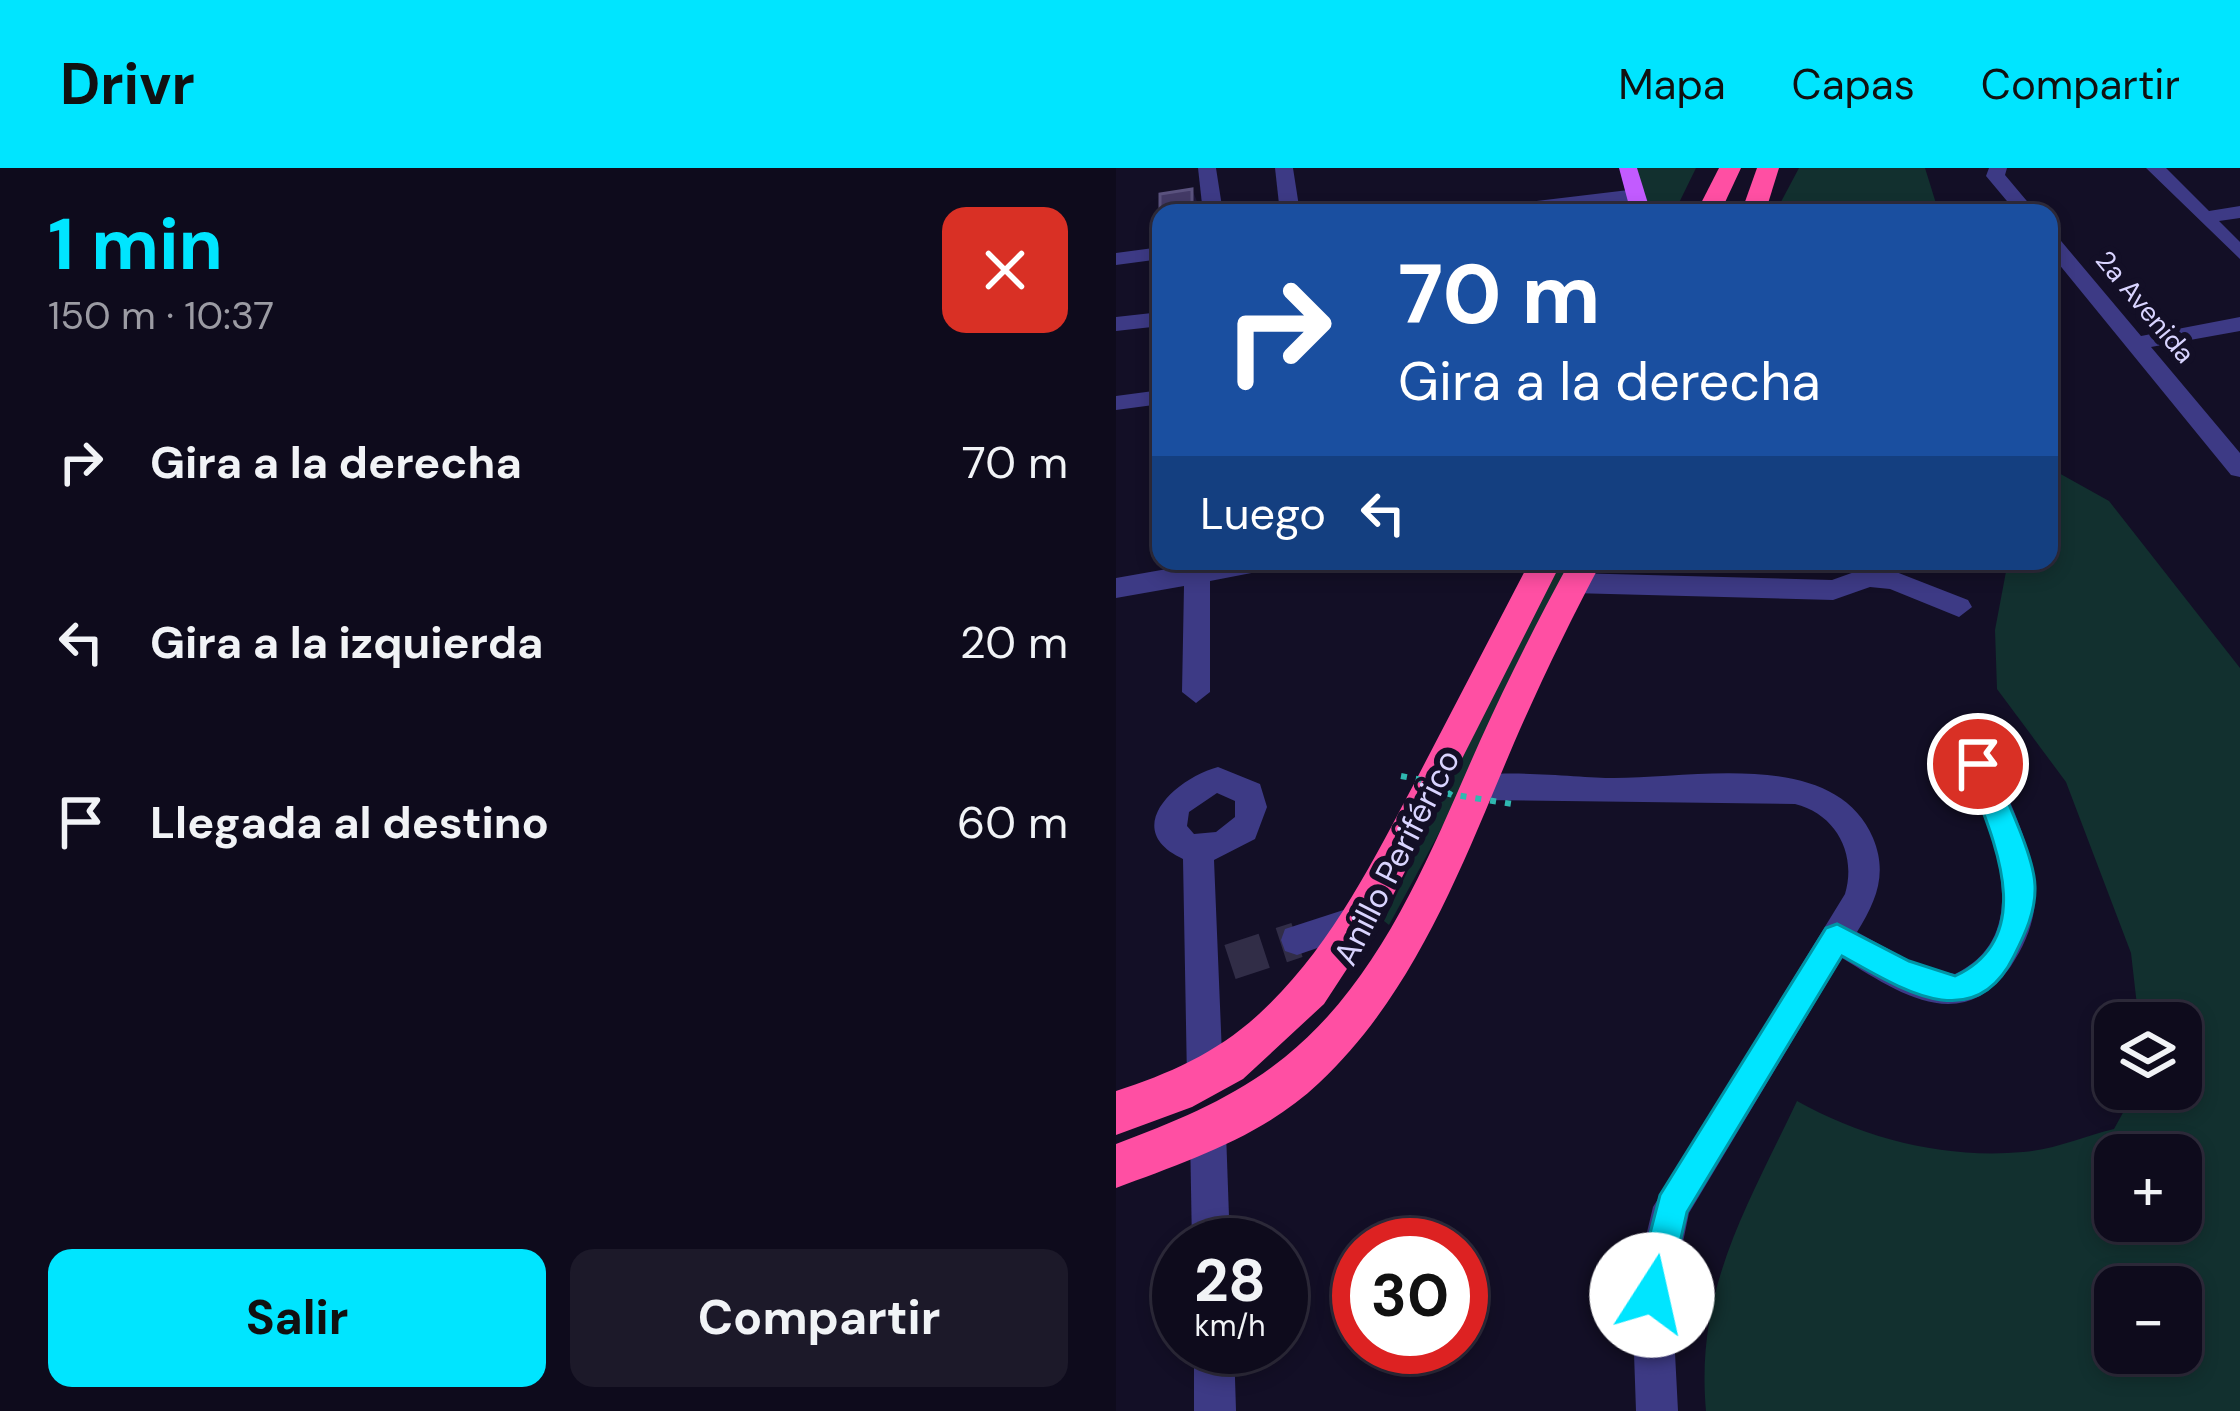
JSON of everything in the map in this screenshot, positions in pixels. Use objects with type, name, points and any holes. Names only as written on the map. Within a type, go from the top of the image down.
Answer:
[{"type":"highway","points":[[1712,204],[1730,168]]},
{"type":"highway","points":[[1756,204],[1768,168]]},
{"type":"highway","name":"Anillo Periférico","points":[[1116,1166],[1208,1132],[1277,1089],[1333,1041],[1374,995],[1496,796],[1567,570]]},
{"type":"highway","name":"Anillo Periférico","points":[[1116,1113],[1205,1079],[1284,1023],[1322,980],[1567,570]]},
{"type":"main road","points":[[1628,168],[1639,204]]},
{"type":"street","points":[[1207,168],[1212,204]]},
{"type":"street","points":[[1284,168],[1290,204]]},
{"type":"street","points":[[1998,168],[1995,176],[2019,204]]},
{"type":"street","points":[[2155,168],[2240,253]]},
{"type":"street","points":[[2204,218],[2240,212]]},
{"type":"street","name":"2a Avenida","points":[[2058,250],[2240,469]]},
{"type":"street","points":[[1116,259],[1152,255]]},
{"type":"street","points":[[1116,324],[1152,320]]},
{"type":"street","points":[[2137,344],[2240,324]]},
{"type":"street","points":[[1116,403],[1152,398]]},
{"type":"street","points":[[1116,588],[1185,570]]},
{"type":"street","points":[[1196,692],[1197,570]]},
{"type":"street","points":[[1589,570],[1815,591],[1873,570]]},
{"type":"street","points":[[1878,570],[1959,608]]},
{"type":"street","points":[[1837,938],[1901,973],[1955,990],[1972,984],[1997,960],[2015,923],[2021,884],[1978,764]]},
{"type":"street","points":[[1496,796],[1767,789],[1816,796],[1848,823],[1860,845],[1864,889],[1672,1207],[1652,1295],[1657,1411]]},
{"type":"street","points":[[1198,849],[1216,964],[1205,1079]]},
{"type":"street","points":[[1298,940],[1362,919]]},
{"type":"street","points":[[1208,1132],[1210,1218]]},
{"type":"street","points":[[1214,1374],[1215,1411]]},
{"type":"path","points":[[1401,776],[1454,786],[1449,794],[1496,796]]},
{"type":"green space","points":[[1635,168],[1696,168],[1678,204],[1644,204]]},
{"type":"green space","points":[[1799,168],[1925,168],[1936,204],[1780,204]]},
{"type":"green space","points":[[2058,473],[2109,501],[2240,668],[2240,1411],[1706,1411],[1705,1367],[1717,1287],[1743,1214],[1797,1101],[1878,1136],[1935,1149],[2023,1152],[2094,1135],[2094,1242],[2202,1242],[2202,1134],[2097,1134],[2114,1129],[2124,1110],[2202,1110],[2202,1002],[2137,1002],[2131,953],[2066,782],[1997,689],[1995,630],[2006,570],[2058,570]]},
{"type":"green space","points":[[1550,570],[1569,570],[1471,774],[1389,925],[1384,921]]},
{"type":"building","points":[[1192,189],[1192,204],[1160,204],[1160,194]]},
{"type":"tunnel","points":[[1230,962],[1297,940]]},
{"type":"route","points":[[1652,1295],[1672,1207],[1837,938],[1936,988],[1955,990],[1972,984],[1997,960],[2015,923],[2021,884],[2015,856],[1978,764]]}]
